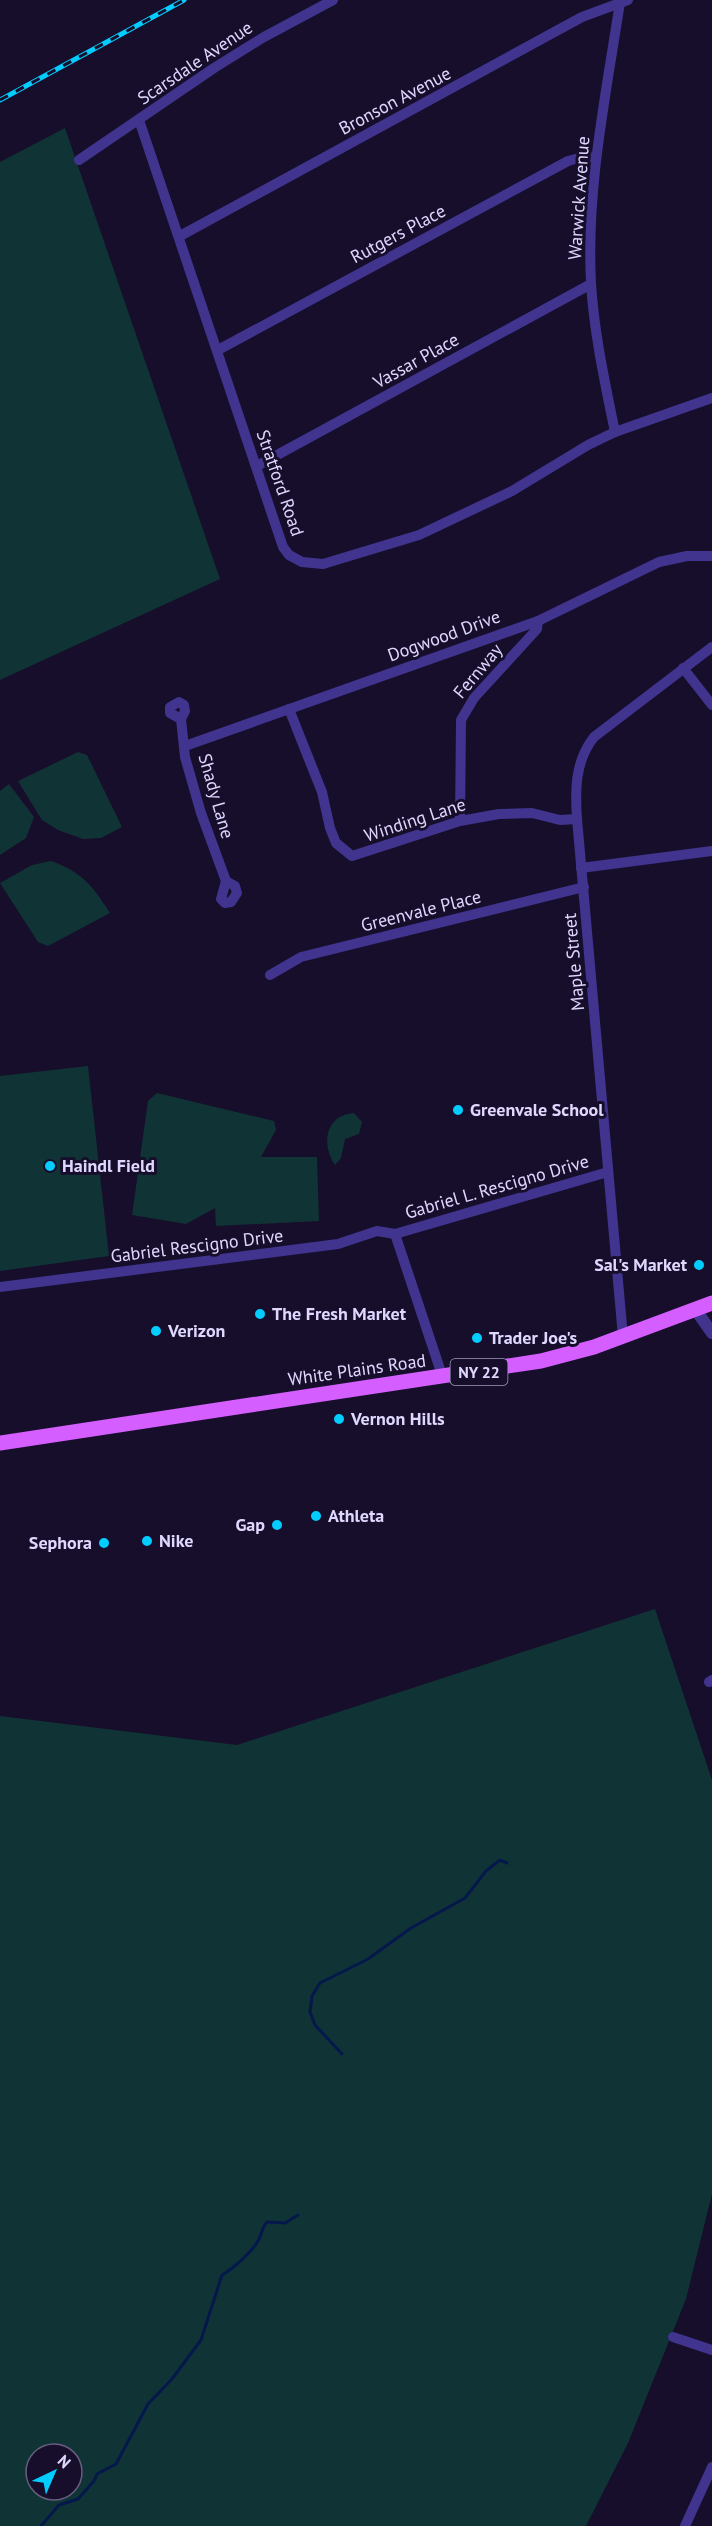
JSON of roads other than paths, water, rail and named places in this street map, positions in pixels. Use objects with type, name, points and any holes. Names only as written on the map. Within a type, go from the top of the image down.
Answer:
[{"type":"main road","name":"White Plains Road","points":[[0,1443],[443,1378],[554,1358],[623,1337],[712,1303]]},
{"type":"street","name":"Scarsdale Avenue","points":[[78,160],[234,56],[333,0]]},
{"type":"street","name":"Warwick Avenue","points":[[615,432],[602,367],[591,284],[591,220],[596,158],[624,1]]},
{"type":"street","name":"Bronson Avenue","points":[[180,236],[582,17],[624,1]]},
{"type":"street","name":"Stratford Road","points":[[139,120],[283,547],[289,555],[302,562],[323,564],[442,526],[512,491],[588,445],[615,432],[712,398]]},
{"type":"street","name":"Rutgers Place","points":[[218,350],[568,161],[587,156],[596,158]]},
{"type":"street","name":"Vassar Place","points":[[257,466],[591,284]]},
{"type":"street","name":"Dogwood Drive","points":[[185,746],[538,621],[659,562],[687,556],[712,556]]},
{"type":"street","name":"Fernway","points":[[460,821],[461,720],[474,698],[537,629],[538,621]]},
{"type":"street","name":"Maple Street","points":[[623,1337],[577,819],[578,774],[585,748],[603,729],[712,647]]},
{"type":"street","points":[[683,668],[712,705]]},
{"type":"street","name":"Winding Lane","points":[[290,709],[322,792],[330,828],[336,843],[344,852],[352,856],[460,821],[513,813],[577,819]]},
{"type":"street","name":"Shady Lane","points":[[181,719],[201,813],[226,881]]},
{"type":"street","points":[[581,868],[712,851]]},
{"type":"street","name":"Greenvale Place","points":[[270,975],[301,957],[584,887]]},
{"type":"street","name":"Gabriel L. Rescigno Drive","points":[[395,1234],[608,1172]]},
{"type":"street","name":"Gabriel Rescigno Drive","points":[[0,1287],[338,1244],[378,1231],[395,1234]]},
{"type":"street","points":[[395,1234],[443,1378]]},
{"type":"street","points":[[695,1309],[712,1333]]},
{"type":"street","points":[[673,2337],[712,2350]]},
{"type":"street","points":[[685,2526],[712,2467]]},
{"type":"waterway","points":[[342,2054],[315,2025],[310,2012],[312,1996],[320,1983],[368,1959],[411,1928],[465,1898],[486,1871],[500,1860],[507,1863]]},
{"type":"waterway","points":[[41,2526],[59,2505],[78,2499],[94,2481],[97,2474],[116,2464],[148,2404],[172,2379],[201,2340],[222,2275],[253,2248],[267,2222],[285,2223],[298,2215]]},
{"type":"railway","points":[[0,100],[184,0]]},
{"type":"place","name":"Greenvale School","points":[[458,1110]]},
{"type":"place","name":"Haindl Field","points":[[50,1166]]},
{"type":"place","name":"Sal's Market","points":[[699,1265]]},
{"type":"place","name":"The Fresh Market","points":[[260,1314]]},
{"type":"place","name":"Verizon","points":[[156,1331]]},
{"type":"place","name":"Trader Joe's","points":[[477,1338]]},
{"type":"place","name":"Vernon Hills","points":[[339,1419]]},
{"type":"place","name":"Athleta","points":[[316,1516]]},
{"type":"place","name":"Gap","points":[[277,1525]]},
{"type":"place","name":"Nike","points":[[147,1541]]},
{"type":"place","name":"Sephora","points":[[104,1543]]}]
